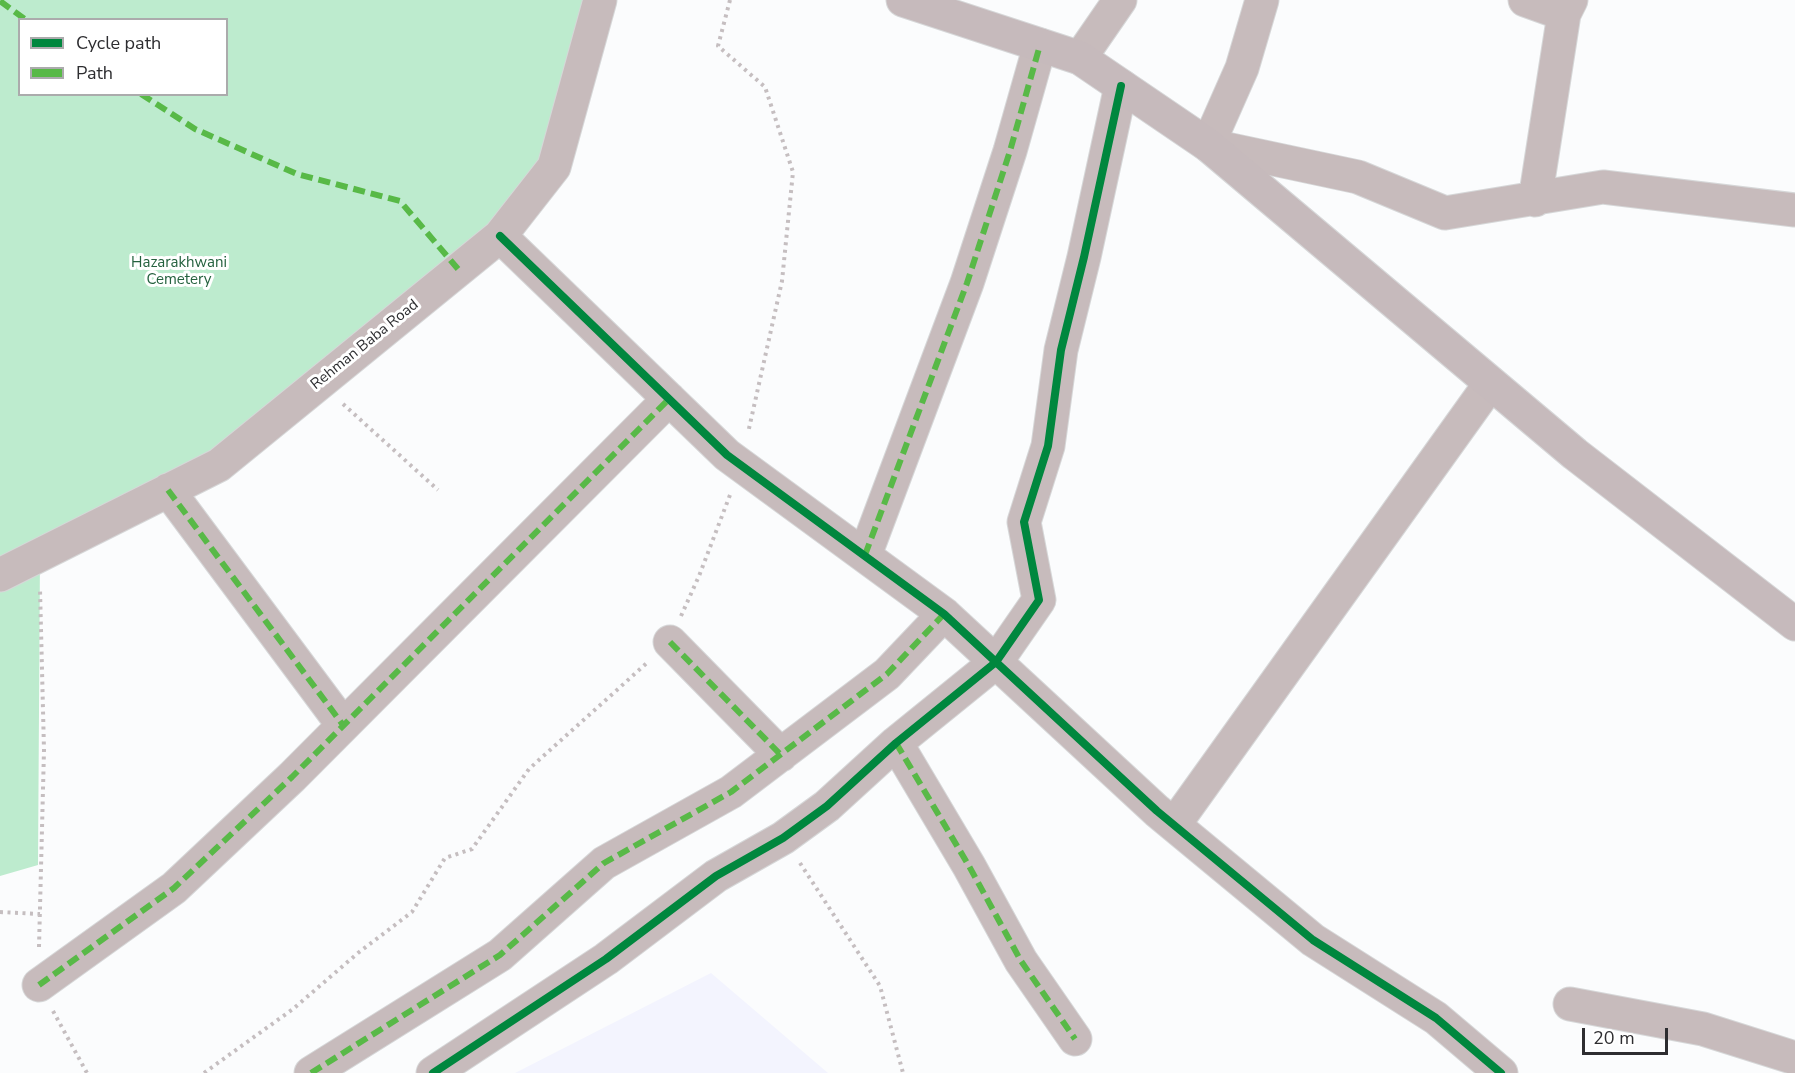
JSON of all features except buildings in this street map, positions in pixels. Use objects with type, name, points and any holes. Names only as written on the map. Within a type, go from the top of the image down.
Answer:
[{"type":"main road","points":[[903,0],[1080,58],[1209,145],[1575,454],[1795,624]]},
{"type":"street","name":"Rehman Baba Road","points":[[0,575],[219,465],[500,236],[554,167],[600,0]]},
{"type":"street","points":[[1080,58],[1120,0]]},
{"type":"street","points":[[1262,0],[1242,68],[1209,145],[1358,177],[1446,213],[1603,188],[1795,210]]},
{"type":"street","points":[[1525,0],[1568,7],[1535,200]]},
{"type":"street","points":[[865,555],[967,283],[1010,151],[1041,45]]},
{"type":"street","points":[[433,1073],[606,959],[716,876],[783,838],[826,806],[897,743],[996,662],[1039,600],[1024,522],[1048,446],[1061,350],[1084,257],[1121,86]]},
{"type":"street","points":[[500,236],[727,455],[944,614],[1174,825],[1313,940],[1436,1018],[1501,1073]]},
{"type":"street","points":[[1174,825],[1490,384]]},
{"type":"street","points":[[39,985],[174,888],[343,726],[669,399]]},
{"type":"street","points":[[168,490],[343,726]]},
{"type":"street","points":[[311,1073],[500,955],[604,862],[731,792],[887,674],[944,614]]},
{"type":"street","points":[[670,642],[781,755]]},
{"type":"street","points":[[897,743],[1021,961],[1075,1039]]},
{"type":"street","points":[[1570,1004],[1703,1029],[1795,1058]]},
{"type":"path","points":[[204,1073],[292,1009],[411,912],[446,858],[472,849],[529,769],[670,642],[699,576],[741,465],[782,281],[793,172],[765,87],[718,46],[730,0]]},
{"type":"path","points":[[320,383],[438,490]]},
{"type":"path","points":[[40,555],[44,750],[39,985],[87,1073]]},
{"type":"path","points":[[783,838],[880,986],[903,1073]]},
{"type":"path","points":[[0,912],[40,914]]},
{"type":"shaded area","points":[[711,973],[828,1073],[515,1073]]},
{"type":"green space","name":"Hazarakhwani Cemetery","points":[[0,0],[600,0],[554,167],[219,465],[40,555],[38,865],[0,876]]},
{"type":"marked path","points":[[0,1],[23,18]]},
{"type":"marked path","points":[[865,555],[967,283],[1010,151],[1040,45]]},
{"type":"marked path","points":[[144,96],[195,129],[297,174],[400,201],[458,269]]},
{"type":"marked path","points":[[39,985],[174,888],[292,777],[669,399]]},
{"type":"marked path","points":[[168,490],[343,725]]},
{"type":"marked path","points":[[311,1073],[500,955],[604,863],[731,792],[887,674],[944,614]]},
{"type":"marked path","points":[[670,642],[781,755]]},
{"type":"marked path","points":[[896,743],[969,866],[1021,961],[1075,1039]]},
{"type":"cycle path","points":[[433,1073],[606,959],[716,876],[783,838],[827,806],[896,743],[996,662],[1039,600],[1024,522],[1048,446],[1061,350],[1084,257],[1121,86]]},
{"type":"cycle path","points":[[500,236],[727,455],[944,614],[1157,811],[1313,940],[1436,1018],[1501,1073]]}]
